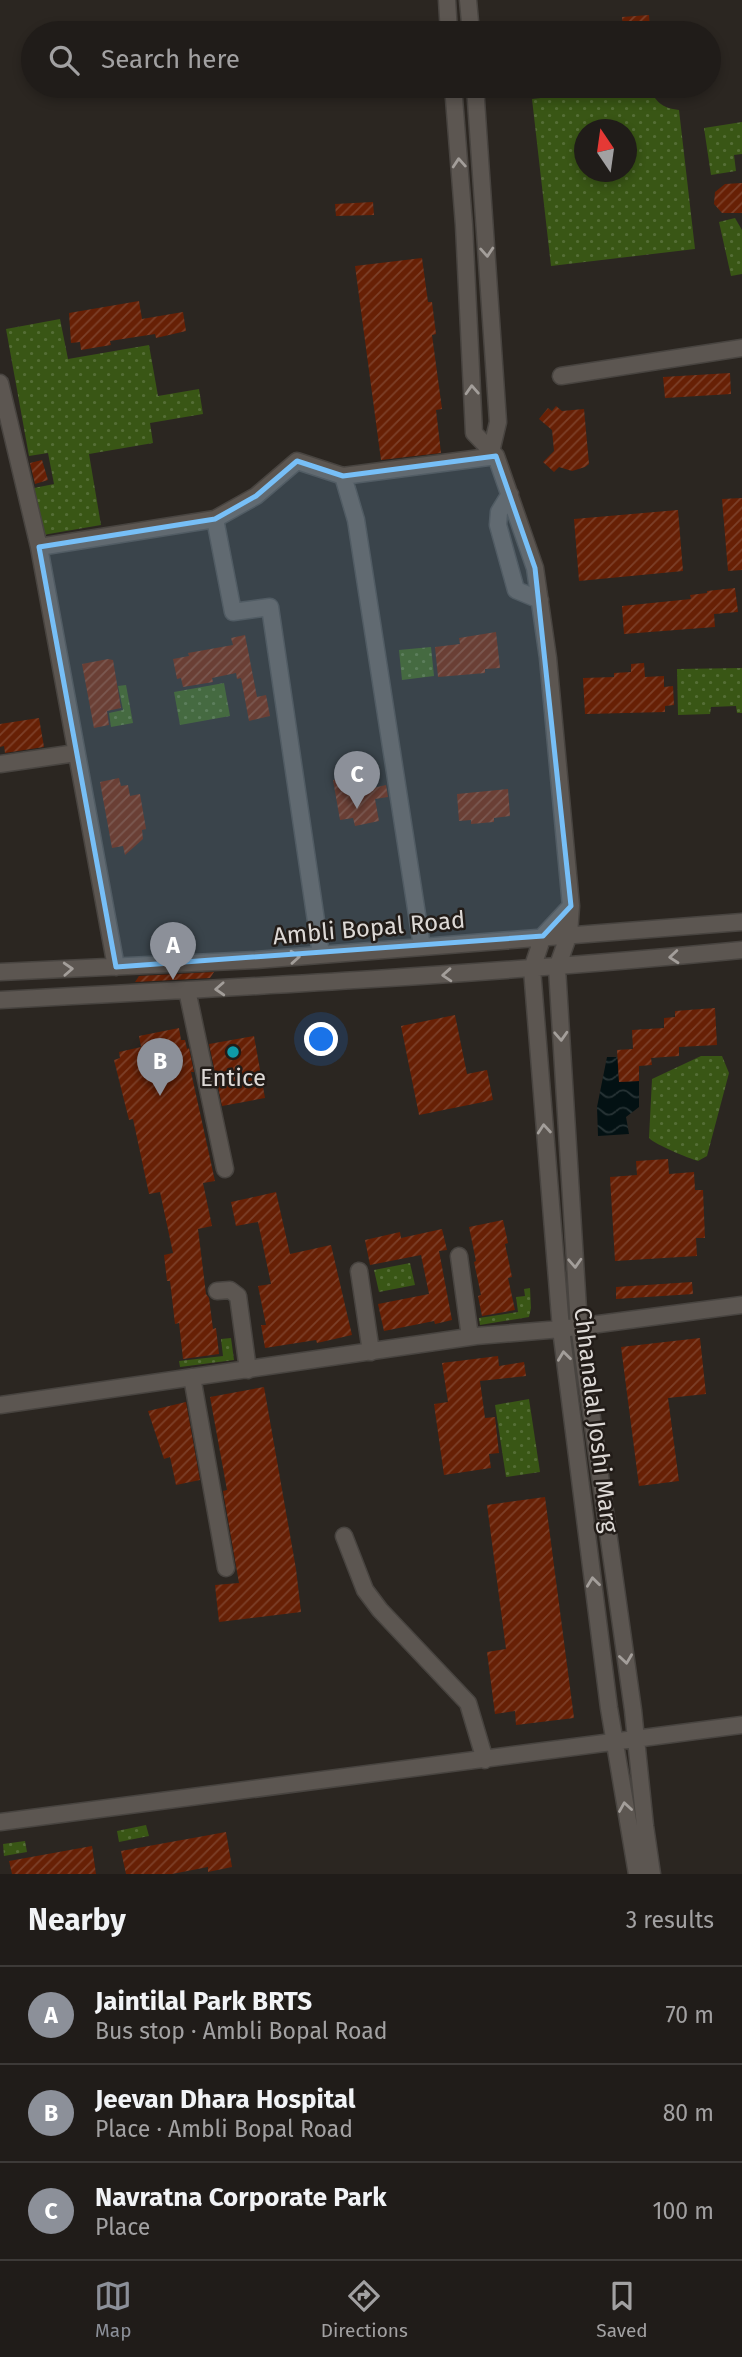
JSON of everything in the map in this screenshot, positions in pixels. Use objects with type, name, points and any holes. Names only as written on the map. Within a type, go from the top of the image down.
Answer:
[{"type":"street","points":[[447,0],[448,21]]},
{"type":"street","points":[[468,0],[470,21]]},
{"type":"street","points":[[454,98],[464,225],[474,433],[493,454],[510,494],[535,568],[548,658],[571,906],[569,934],[557,968]]},
{"type":"street","points":[[476,98],[498,422],[493,454]]},
{"type":"street","points":[[561,376],[742,348]]},
{"type":"street","points":[[0,383],[39,547],[117,967]]},
{"type":"street","points":[[39,547],[215,519],[256,496],[297,461],[343,476],[493,454]]},
{"type":"street","points":[[343,476],[356,520],[422,947]]},
{"type":"street","points":[[510,494],[499,512],[498,525],[516,590],[540,600]]},
{"type":"street","points":[[215,519],[233,612],[270,607],[321,956]]},
{"type":"street","points":[[0,764],[76,753]]},
{"type":"street","points":[[531,969],[543,936],[571,906]]},
{"type":"street","name":"Ambli Bopal Road","points":[[0,972],[321,956],[742,922]]},
{"type":"street","name":"Ambli Bopal Road","points":[[0,1000],[557,968],[742,950]]},
{"type":"street","name":"Chhanalal Joshi Marg","points":[[557,968],[579,1326],[633,1710],[652,1874]]},
{"type":"street","name":"Chhanalal Joshi Marg","points":[[531,969],[561,1329],[615,1743],[637,1874]]},
{"type":"street","points":[[187,990],[225,1169]]},
{"type":"street","points":[[459,1256],[470,1338]]},
{"type":"street","points":[[359,1271],[371,1352]]},
{"type":"street","points":[[217,1291],[230,1290],[237,1296],[248,1370]]},
{"type":"street","points":[[0,1405],[470,1338],[742,1305]]},
{"type":"street","points":[[192,1377],[226,1568]]},
{"type":"street","points":[[344,1536],[365,1590],[380,1610],[468,1703],[485,1760]]},
{"type":"street","points":[[0,1822],[742,1725]]},
{"type":"highlighted area","points":[[496,456],[535,568],[571,906],[543,936],[116,967],[39,547],[215,519],[256,496],[297,461],[343,476]]},
{"type":"green space","points":[[656,98],[668,108],[679,110],[695,249],[551,266],[532,99]]},
{"type":"green space","points":[[742,122],[742,154],[734,155],[736,171],[711,175],[704,128]]},
{"type":"green space","points":[[735,218],[742,230],[742,274],[731,276],[719,222]]},
{"type":"green space","points":[[60,319],[68,359],[149,345],[158,396],[199,389],[203,414],[150,423],[153,443],[89,454],[101,525],[43,535],[34,488],[54,484],[48,453],[29,456],[6,329]]},
{"type":"green space","points":[[431,647],[434,676],[402,680],[399,650]]},
{"type":"green space","points":[[742,668],[742,713],[737,713],[736,706],[711,707],[710,714],[678,715],[677,669]]},
{"type":"green space","points":[[224,683],[230,716],[180,725],[174,692]]},
{"type":"green space","points":[[126,685],[133,723],[111,727],[109,713],[123,710],[118,686]]},
{"type":"green space","points":[[701,1056],[722,1056],[729,1073],[707,1156],[698,1161],[665,1148],[649,1138],[652,1079]]},
{"type":"green space","points":[[410,1263],[415,1285],[379,1292],[374,1270]]},
{"type":"green space","points":[[530,1288],[529,1317],[480,1325],[479,1318],[518,1312],[516,1297],[525,1296],[524,1289]]},
{"type":"green space","points":[[231,1338],[234,1360],[180,1367],[179,1361],[223,1356],[221,1339]]},
{"type":"green space","points":[[529,1399],[540,1472],[506,1477],[495,1405]]},
{"type":"green space","points":[[146,1825],[149,1836],[119,1842],[117,1831]]},
{"type":"green space","points":[[25,1841],[27,1852],[4,1856],[3,1844]]},
{"type":"water","points":[[607,1057],[618,1057],[619,1082],[639,1081],[639,1107],[626,1117],[629,1134],[598,1136],[597,1107]]},
{"type":"building","points":[[649,15],[649,21],[622,21],[622,17]]},
{"type":"building","points":[[742,183],[742,213],[722,213],[714,204],[715,192],[725,184]]},
{"type":"building","points":[[373,202],[374,215],[336,216],[335,204]]},
{"type":"building","points":[[422,258],[436,334],[432,335],[442,409],[436,410],[441,453],[381,460],[355,266]]},
{"type":"building","points":[[139,301],[142,319],[183,312],[186,331],[156,338],[155,334],[110,341],[111,345],[81,350],[80,342],[71,343],[69,313]]},
{"type":"building","points":[[730,373],[731,394],[665,398],[663,377]]},
{"type":"building","points":[[556,406],[562,411],[584,409],[589,464],[585,467],[572,471],[559,467],[554,472],[543,462],[554,451],[552,430],[539,419],[548,408],[552,411]]},
{"type":"building","points":[[42,460],[48,480],[35,484],[30,463]]},
{"type":"building","points":[[742,498],[742,570],[728,571],[722,499]]},
{"type":"building","points":[[678,510],[683,571],[579,581],[574,519]]},
{"type":"building","points":[[735,588],[738,612],[714,614],[715,627],[624,634],[622,606],[691,599],[690,595]]},
{"type":"building","points":[[496,632],[500,668],[485,669],[485,673],[438,677],[435,647],[460,644],[459,638]]},
{"type":"building","points":[[245,635],[257,697],[266,695],[270,716],[249,721],[241,678],[237,679],[236,673],[212,678],[213,682],[183,687],[181,678],[177,679],[173,659],[189,656],[188,653],[233,645],[231,638]]},
{"type":"building","points":[[113,660],[121,708],[107,711],[109,725],[94,728],[82,664]]},
{"type":"building","points":[[644,663],[645,677],[664,676],[664,687],[673,686],[674,705],[665,706],[665,712],[585,714],[583,678],[614,677],[614,673],[631,672],[631,664]]},
{"type":"building","points":[[39,718],[44,747],[5,753],[4,746],[0,747],[0,724]]},
{"type":"building","points":[[370,773],[373,788],[386,785],[388,797],[375,799],[379,821],[355,826],[353,818],[340,820],[333,780]]},
{"type":"building","points":[[119,778],[121,786],[128,785],[130,796],[140,794],[146,829],[142,830],[143,839],[125,855],[123,846],[112,848],[100,782]]},
{"type":"building","points":[[508,789],[510,816],[494,818],[494,822],[471,824],[471,820],[459,821],[457,794]]},
{"type":"building","points":[[214,972],[210,978],[135,982],[139,976]]},
{"type":"building","points":[[715,1008],[717,1045],[679,1047],[679,1056],[651,1058],[652,1065],[639,1066],[639,1081],[619,1082],[617,1050],[633,1049],[632,1030],[664,1028],[664,1018],[675,1017],[675,1011]]},
{"type":"building","points":[[455,1015],[467,1074],[487,1070],[493,1100],[419,1115],[401,1026]]},
{"type":"building","points":[[179,1028],[181,1040],[185,1040],[187,1049],[189,1048],[194,1072],[191,1072],[215,1181],[203,1183],[212,1226],[198,1229],[206,1294],[209,1298],[213,1329],[216,1328],[219,1354],[183,1359],[179,1323],[175,1324],[170,1281],[167,1281],[164,1255],[173,1253],[160,1192],[149,1194],[133,1119],[129,1120],[114,1060],[120,1058],[119,1052],[141,1047],[139,1036]]},
{"type":"building","points":[[254,1036],[265,1098],[222,1106],[209,1044]]},
{"type":"building","points":[[668,1159],[669,1174],[694,1172],[695,1190],[703,1190],[705,1238],[696,1238],[697,1256],[615,1261],[610,1177],[637,1175],[636,1161]]},
{"type":"building","points":[[276,1192],[290,1254],[331,1245],[352,1335],[317,1343],[316,1340],[265,1348],[261,1325],[266,1325],[258,1286],[271,1284],[258,1222],[236,1226],[231,1202]]},
{"type":"building","points":[[503,1220],[512,1277],[508,1278],[515,1310],[482,1316],[469,1227]]},
{"type":"building","points":[[442,1229],[447,1250],[439,1251],[452,1320],[384,1331],[378,1304],[429,1294],[421,1255],[370,1265],[365,1240],[400,1232],[401,1238]]},
{"type":"building","points":[[692,1282],[693,1294],[616,1299],[616,1287]]},
{"type":"building","points":[[700,1338],[706,1394],[668,1398],[679,1481],[639,1486],[621,1347]]},
{"type":"building","points":[[498,1356],[499,1366],[524,1362],[526,1376],[480,1381],[485,1418],[495,1417],[499,1453],[489,1454],[491,1468],[444,1475],[434,1404],[448,1402],[442,1363]]},
{"type":"building","points":[[264,1387],[301,1612],[219,1622],[215,1585],[239,1583],[223,1491],[227,1490],[210,1397]]},
{"type":"building","points":[[186,1402],[200,1480],[176,1485],[170,1457],[164,1459],[148,1411]]},
{"type":"building","points":[[545,1497],[574,1718],[516,1725],[515,1711],[495,1714],[487,1652],[506,1649],[487,1505]]},
{"type":"building","points":[[226,1832],[232,1867],[208,1872],[208,1867],[172,1874],[126,1874],[121,1851]]},
{"type":"building","points":[[92,1846],[96,1874],[12,1874],[9,1861]]},
{"type":"place","name":"Navratna Corporate Park","points":[[357,809]]},
{"type":"place","name":"Jaintilal Park BRTS","points":[[173,980]]},
{"type":"place","name":"Entice","points":[[233,1052]]},
{"type":"place","name":"Jeevan Dhara Hospital","points":[[160,1096]]}]
